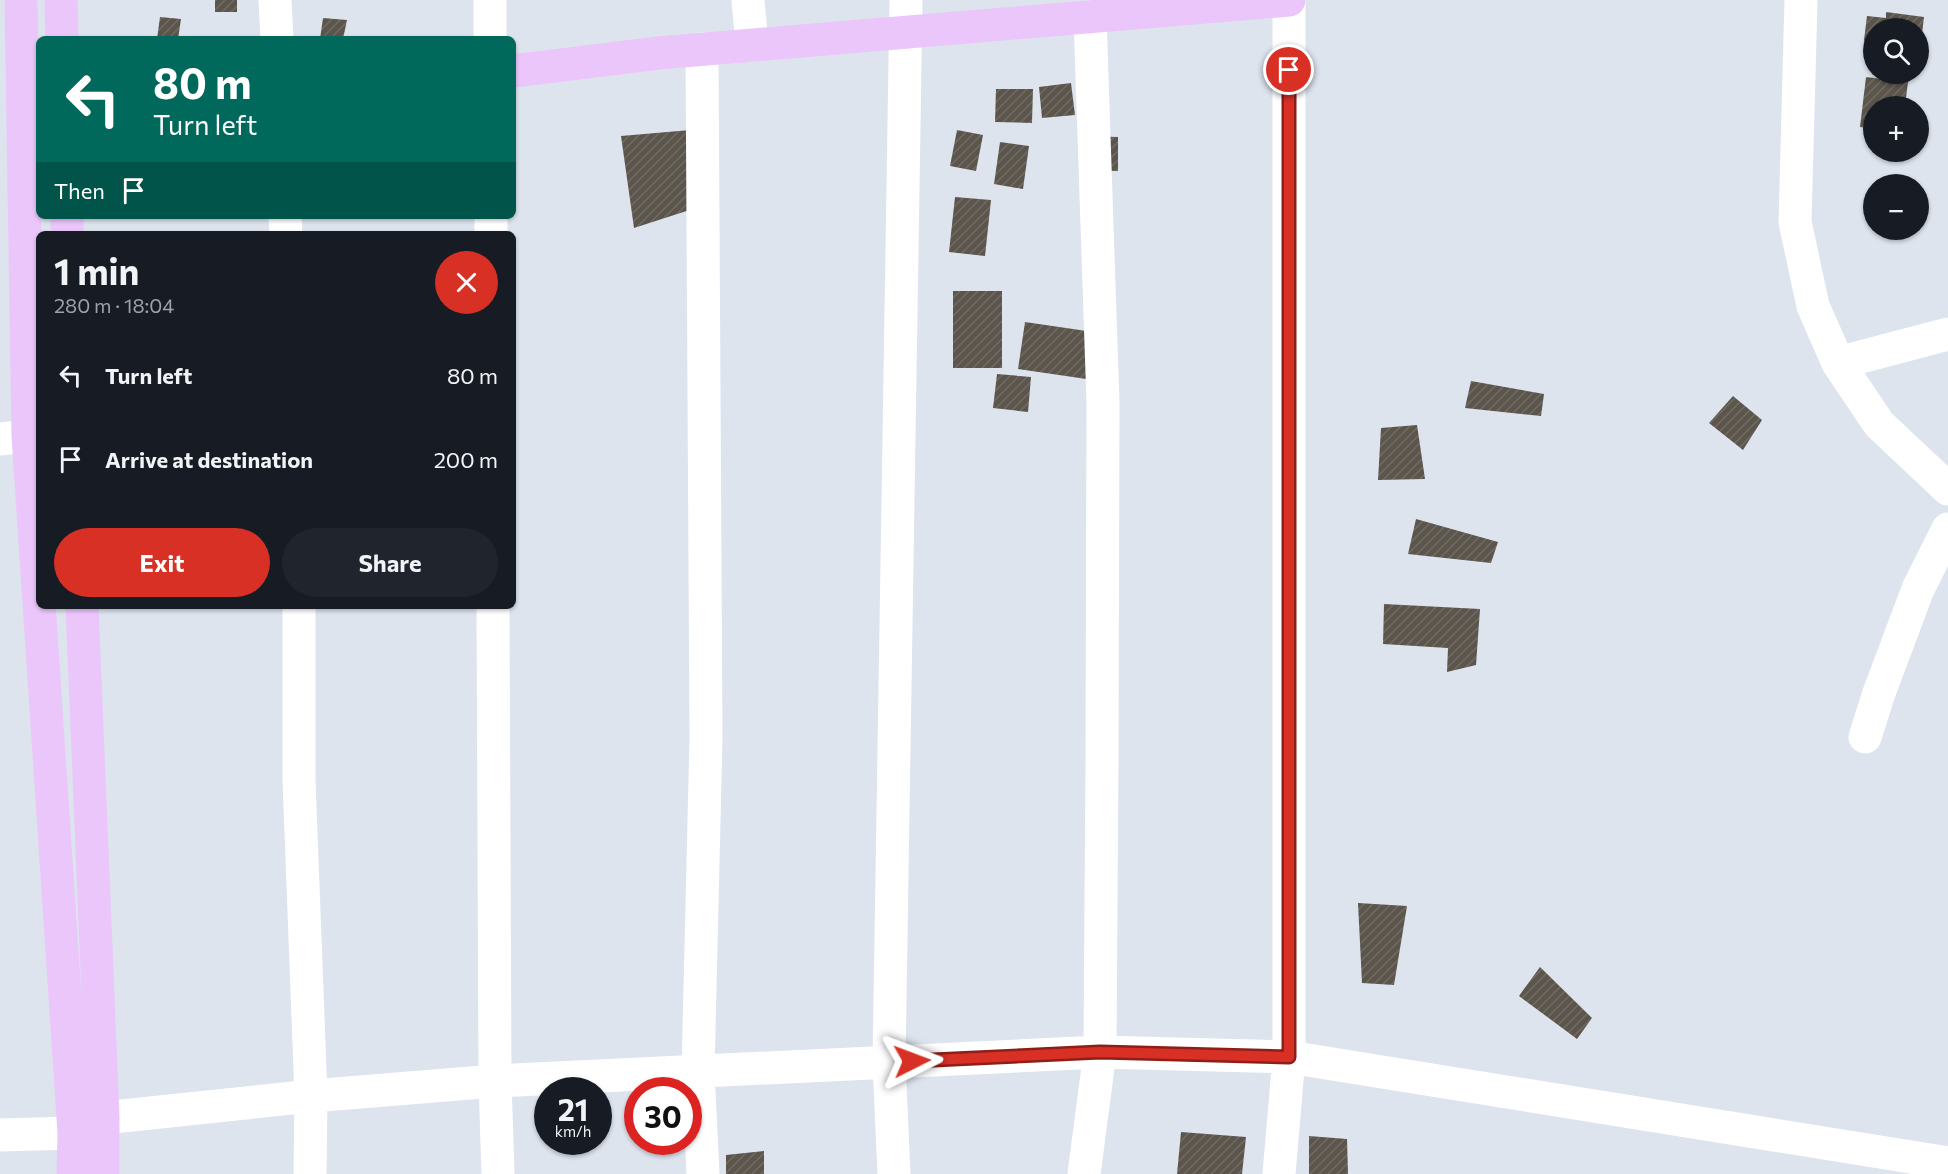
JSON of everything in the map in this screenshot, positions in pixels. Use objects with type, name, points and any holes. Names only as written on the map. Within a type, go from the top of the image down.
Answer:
[{"type":"main road","points":[[21,0],[21,140],[14,437],[74,1133],[73,1174]]},
{"type":"main road","points":[[61,0],[62,36]]},
{"type":"main road","points":[[516,71],[752,45],[907,15],[1104,11],[1289,0]]},
{"type":"main road","points":[[82,609],[103,1118],[103,1174]]},
{"type":"street","points":[[274,0],[277,36]]},
{"type":"street","points":[[490,0],[490,36]]},
{"type":"street","points":[[748,0],[752,45]]},
{"type":"street","points":[[1279,1174],[1289,1057],[1289,0]]},
{"type":"street","points":[[1801,0],[1795,222],[1813,306],[1838,363],[1879,424],[1948,489]]},
{"type":"street","points":[[1084,1174],[1100,1052],[1104,11]]},
{"type":"street","points":[[894,1174],[889,1062],[907,15]]},
{"type":"street","points":[[702,50],[706,738],[698,1071],[703,1174]]},
{"type":"street","points":[[1838,363],[1948,334]]},
{"type":"street","points":[[1865,737],[1918,590],[1948,529]]},
{"type":"street","points":[[299,609],[299,780],[311,1095],[309,1174]]},
{"type":"street","points":[[493,609],[495,1081],[498,1174]]},
{"type":"street","points":[[0,1135],[74,1133],[103,1118],[311,1095],[495,1081],[1100,1052],[1289,1057],[1948,1163]]},
{"type":"building","points":[[215,0],[237,0],[237,12],[215,12]]},
{"type":"building","points":[[1886,12],[1924,17],[1924,18],[1886,18]]},
{"type":"building","points":[[160,17],[181,19],[178,36],[157,36]]},
{"type":"building","points":[[323,18],[347,20],[344,36],[320,36]]},
{"type":"building","points":[[1071,83],[1075,115],[1042,118],[1039,87]]},
{"type":"building","points":[[1865,84],[1908,84],[1906,96],[1864,96]]},
{"type":"building","points":[[996,89],[1033,89],[1032,123],[995,122]]},
{"type":"building","points":[[1863,102],[1863,127],[1860,127]]},
{"type":"building","points":[[702,129],[702,206],[634,228],[621,136]]},
{"type":"building","points":[[957,130],[983,135],[976,171],[950,166]]},
{"type":"building","points":[[1084,136],[1118,137],[1118,171],[1084,170]]},
{"type":"building","points":[[1000,142],[1029,146],[1023,189],[994,184]]},
{"type":"building","points":[[955,197],[991,200],[985,256],[949,252]]},
{"type":"building","points":[[953,291],[1002,291],[1002,368],[953,368]]},
{"type":"building","points":[[1025,322],[1107,334],[1100,381],[1018,369]]},
{"type":"building","points":[[997,374],[1031,377],[1028,412],[993,408]]},
{"type":"building","points":[[1471,381],[1544,394],[1541,416],[1465,408]]},
{"type":"building","points":[[1733,396],[1762,420],[1743,450],[1709,423]]},
{"type":"building","points":[[1417,425],[1425,479],[1378,480],[1381,428]]},
{"type":"building","points":[[1416,519],[1498,542],[1491,563],[1408,554]]},
{"type":"building","points":[[1384,604],[1480,609],[1476,665],[1447,672],[1448,648],[1383,644]]},
{"type":"building","points":[[1358,903],[1407,906],[1394,985],[1362,983]]},
{"type":"building","points":[[1540,967],[1592,1018],[1577,1039],[1519,996]]},
{"type":"building","points":[[1181,1132],[1246,1137],[1242,1174],[1177,1174]]},
{"type":"building","points":[[1309,1136],[1347,1139],[1348,1174],[1309,1174]]},
{"type":"building","points":[[764,1151],[764,1174],[726,1174],[726,1155]]},
{"type":"route","points":[[912,1061],[1100,1052],[1289,1057],[1289,70]]}]
